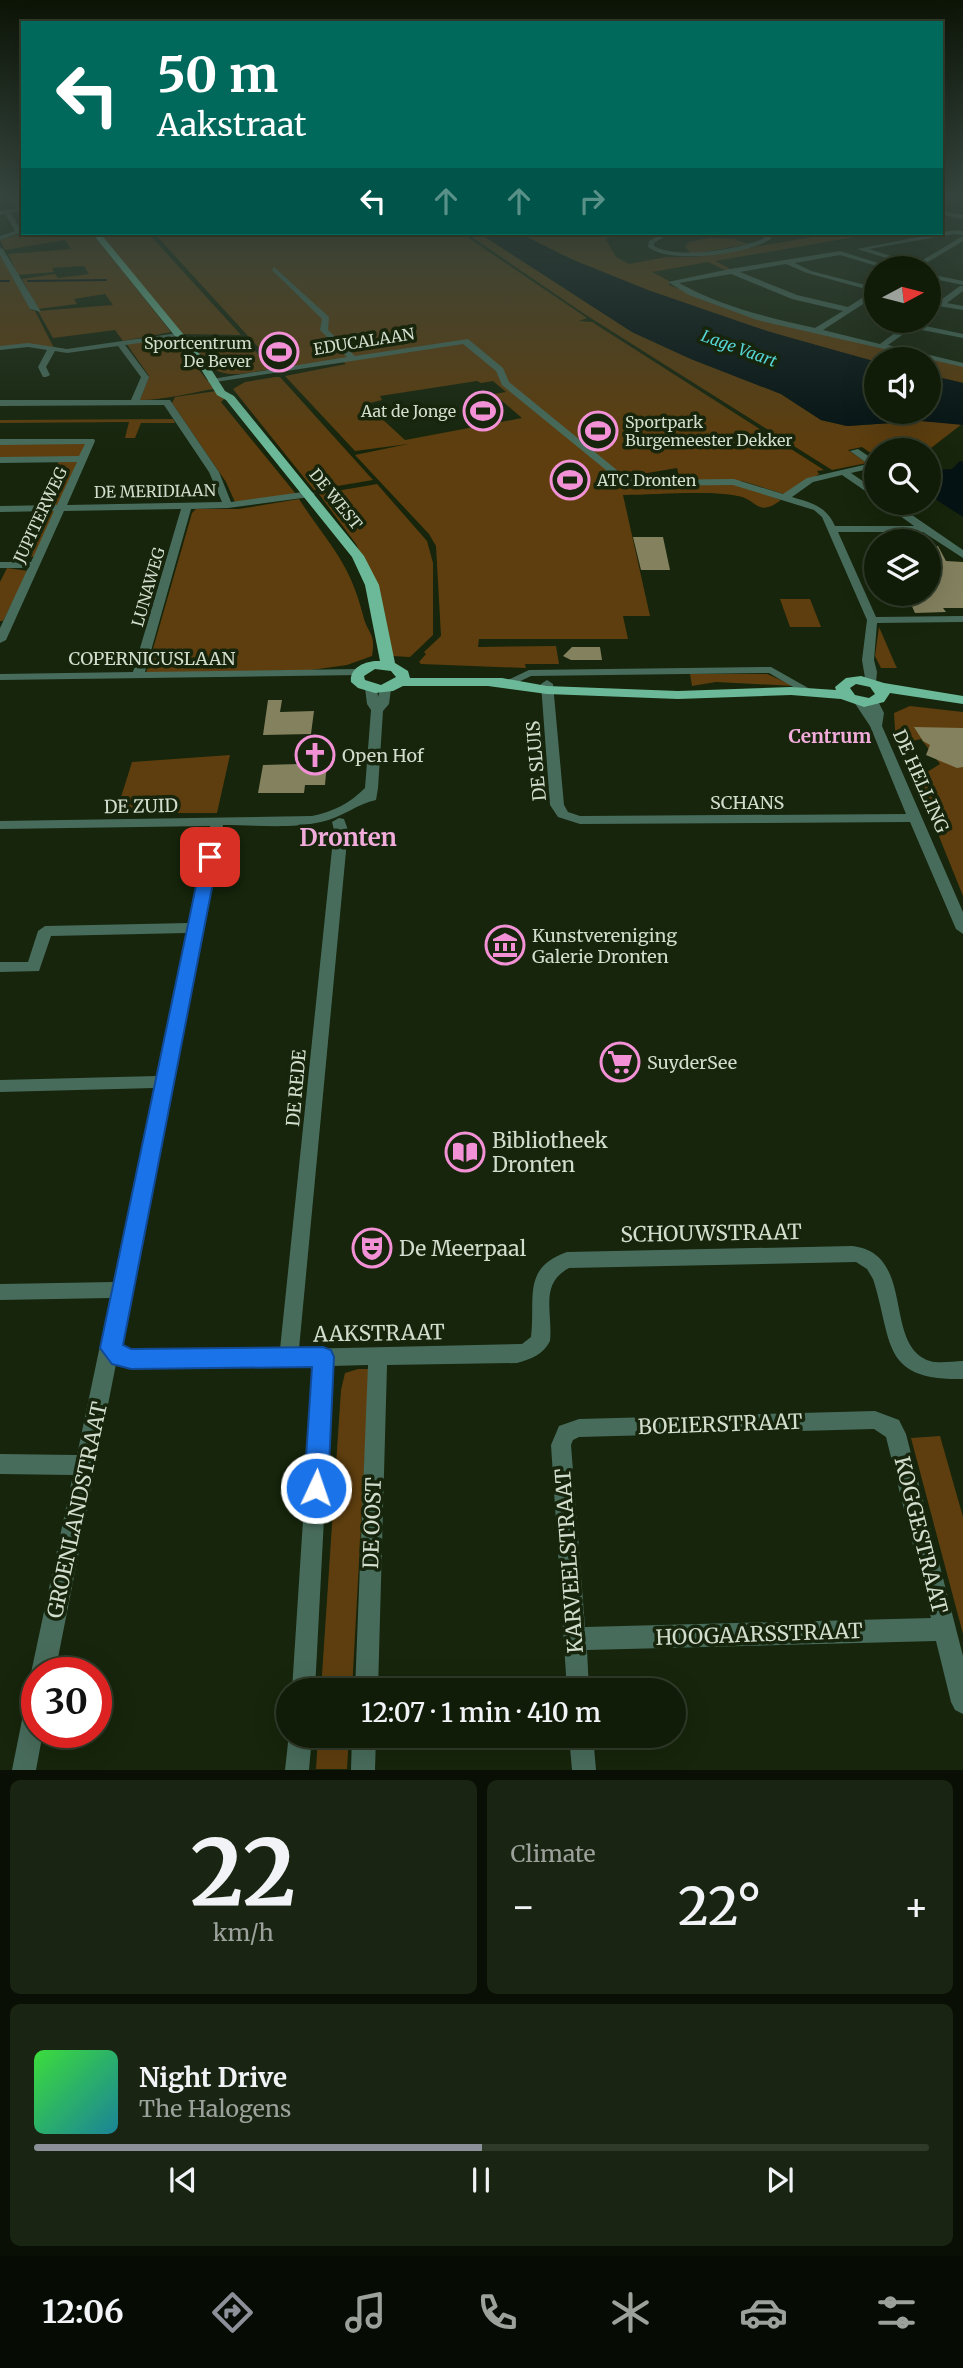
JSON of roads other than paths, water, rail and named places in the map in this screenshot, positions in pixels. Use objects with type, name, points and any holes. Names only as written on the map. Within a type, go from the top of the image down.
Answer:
[{"type":"main road","name":"DE WEST","points":[[134,281],[216,381],[222,393],[230,398],[358,556],[372,585],[381,640],[381,665]]},
{"type":"main road","points":[[402,678],[378,689],[361,685],[358,675],[381,665],[402,678],[445,681],[678,695],[798,690],[871,691],[963,700]]},
{"type":"main road","points":[[492,683],[510,681],[547,687]]},
{"type":"main road","points":[[843,691],[848,682],[871,691]]},
{"type":"street","points":[[18,281],[34,309],[38,310]]},
{"type":"street","points":[[286,281],[326,319],[324,330],[353,359]]},
{"type":"street","points":[[679,281],[672,282],[692,293],[760,318],[963,365]]},
{"type":"street","points":[[753,281],[795,298],[850,310]]},
{"type":"street","points":[[840,281],[864,287]]},
{"type":"street","points":[[942,303],[963,288]]},
{"type":"street","points":[[816,331],[864,300]]},
{"type":"street","points":[[942,304],[963,308]]},
{"type":"street","points":[[942,330],[963,336]]},
{"type":"street","points":[[882,346],[900,333]]},
{"type":"street","points":[[0,348],[28,345],[67,351],[178,335]]},
{"type":"street","name":"EDUCALAAN","points":[[216,381],[465,341],[500,370],[505,383],[620,477],[645,483],[734,482],[817,508],[826,516],[872,620],[868,660],[871,691]]},
{"type":"street","points":[[120,343],[145,377],[135,401]]},
{"type":"street","points":[[46,375],[42,367],[52,349]]},
{"type":"street","points":[[0,402],[168,403],[214,472],[228,505]]},
{"type":"street","name":"JUPITERWEG","points":[[0,442],[91,441],[3,626],[0,640]]},
{"type":"street","points":[[786,497],[810,480],[875,464],[855,452]]},
{"type":"street","points":[[0,460],[82,459]]},
{"type":"street","points":[[843,472],[864,487]]},
{"type":"street","name":"DE MERIDIAAN","points":[[0,509],[228,505],[310,494]]},
{"type":"street","name":"LUNAWEG","points":[[138,676],[187,506]]},
{"type":"street","points":[[905,515],[925,529]]},
{"type":"street","points":[[832,529],[864,529]]},
{"type":"street","points":[[941,540],[963,555]]},
{"type":"street","points":[[0,565],[34,565]]},
{"type":"street","points":[[872,620],[963,619]]},
{"type":"street","points":[[510,681],[529,673],[771,670],[798,690]]},
{"type":"street","name":"COPERNICUSLAAN","points":[[0,677],[358,675]]},
{"type":"street","name":"DE SLUIS","points":[[547,687],[558,810],[567,817],[580,820]]},
{"type":"street","points":[[372,788],[377,710],[383,704],[378,689]]},
{"type":"street","name":"DE HELLING","points":[[871,691],[876,726],[963,929]]},
{"type":"street","name":"DE ZUID","points":[[0,825],[283,823],[338,814],[363,799],[372,788]]},
{"type":"street","name":"DE ZUID","points":[[283,823],[310,827],[340,826],[367,804],[372,788]]},
{"type":"street","name":"SCHANS","points":[[580,820],[914,818]]},
{"type":"street","name":"GROENLANDSTRAAT","points":[[46,1657],[217,823]]},
{"type":"street","name":"DE REDE","points":[[289,1357],[340,826]]},
{"type":"street","points":[[0,967],[34,967],[45,930],[195,928]]},
{"type":"street","points":[[0,1086],[163,1082]]},
{"type":"street","name":"SCHOUWSTRAAT","points":[[581,1258],[841,1254],[862,1256],[878,1269],[900,1344],[913,1361],[929,1370],[963,1370]]},
{"type":"street","name":"AAKSTRAAT","points":[[111,1348],[120,1357],[131,1359],[517,1354],[528,1351],[540,1341],[542,1281],[561,1263],[581,1258]]},
{"type":"street","points":[[0,1292],[121,1290]]},
{"type":"street","name":"DE OOST","points":[[366,1678],[378,1356]]},
{"type":"street","points":[[304,1678],[323,1357]]},
{"type":"street","name":"BOEIERSTRAAT","points":[[566,1433],[579,1428],[875,1420]]},
{"type":"street","name":"KOGGESTRAAT","points":[[875,1420],[892,1427],[896,1434],[963,1702]]},
{"type":"street","name":"KARVEELSTRAAT","points":[[566,1433],[561,1445],[577,1678]]},
{"type":"street","points":[[0,1464],[86,1465]]},
{"type":"street","name":"HOOGAARSSTRAAT","points":[[574,1639],[945,1629]]},
{"type":"street","points":[[24,1769],[28,1748]]},
{"type":"street","points":[[298,1769],[299,1748]]},
{"type":"street","points":[[363,1769],[364,1748]]},
{"type":"street","points":[[582,1748],[583,1769]]},
{"type":"water","name":"Lage Vaart","points":[[553,281],[625,281],[770,332],[864,358],[864,424],[877,424],[847,426],[821,420],[781,394],[691,359],[632,332]]},
{"type":"water","points":[[941,378],[963,383],[963,425],[941,423]]},
{"type":"water","points":[[960,461],[963,462],[963,517],[941,503],[941,469],[952,469]]},
{"type":"waterway","points":[[0,281],[9,281]]},
{"type":"waterway","points":[[28,281],[59,281]]},
{"type":"place","name":"Sportcentrum De Bever","points":[[279,352]]},
{"type":"place","name":"Aat de Jonge","points":[[483,411]]},
{"type":"place","name":"Sportpark Burgemeester Dekker","points":[[598,431]]},
{"type":"place","name":"ATC Dronten","points":[[570,480]]},
{"type":"place","name":"Open Hof","points":[[315,755]]},
{"type":"place","name":"Kunstvereniging Galerie Dronten","points":[[505,945]]},
{"type":"place","name":"SuyderSee","points":[[620,1062]]},
{"type":"place","name":"Bibliotheek Dronten","points":[[465,1152]]},
{"type":"place","name":"De Meerpaal","points":[[372,1248]]},
{"type":"district","name":"Centrum","points":[[830,736]]},
{"type":"district","name":"Dronten","points":[[348,837]]}]
